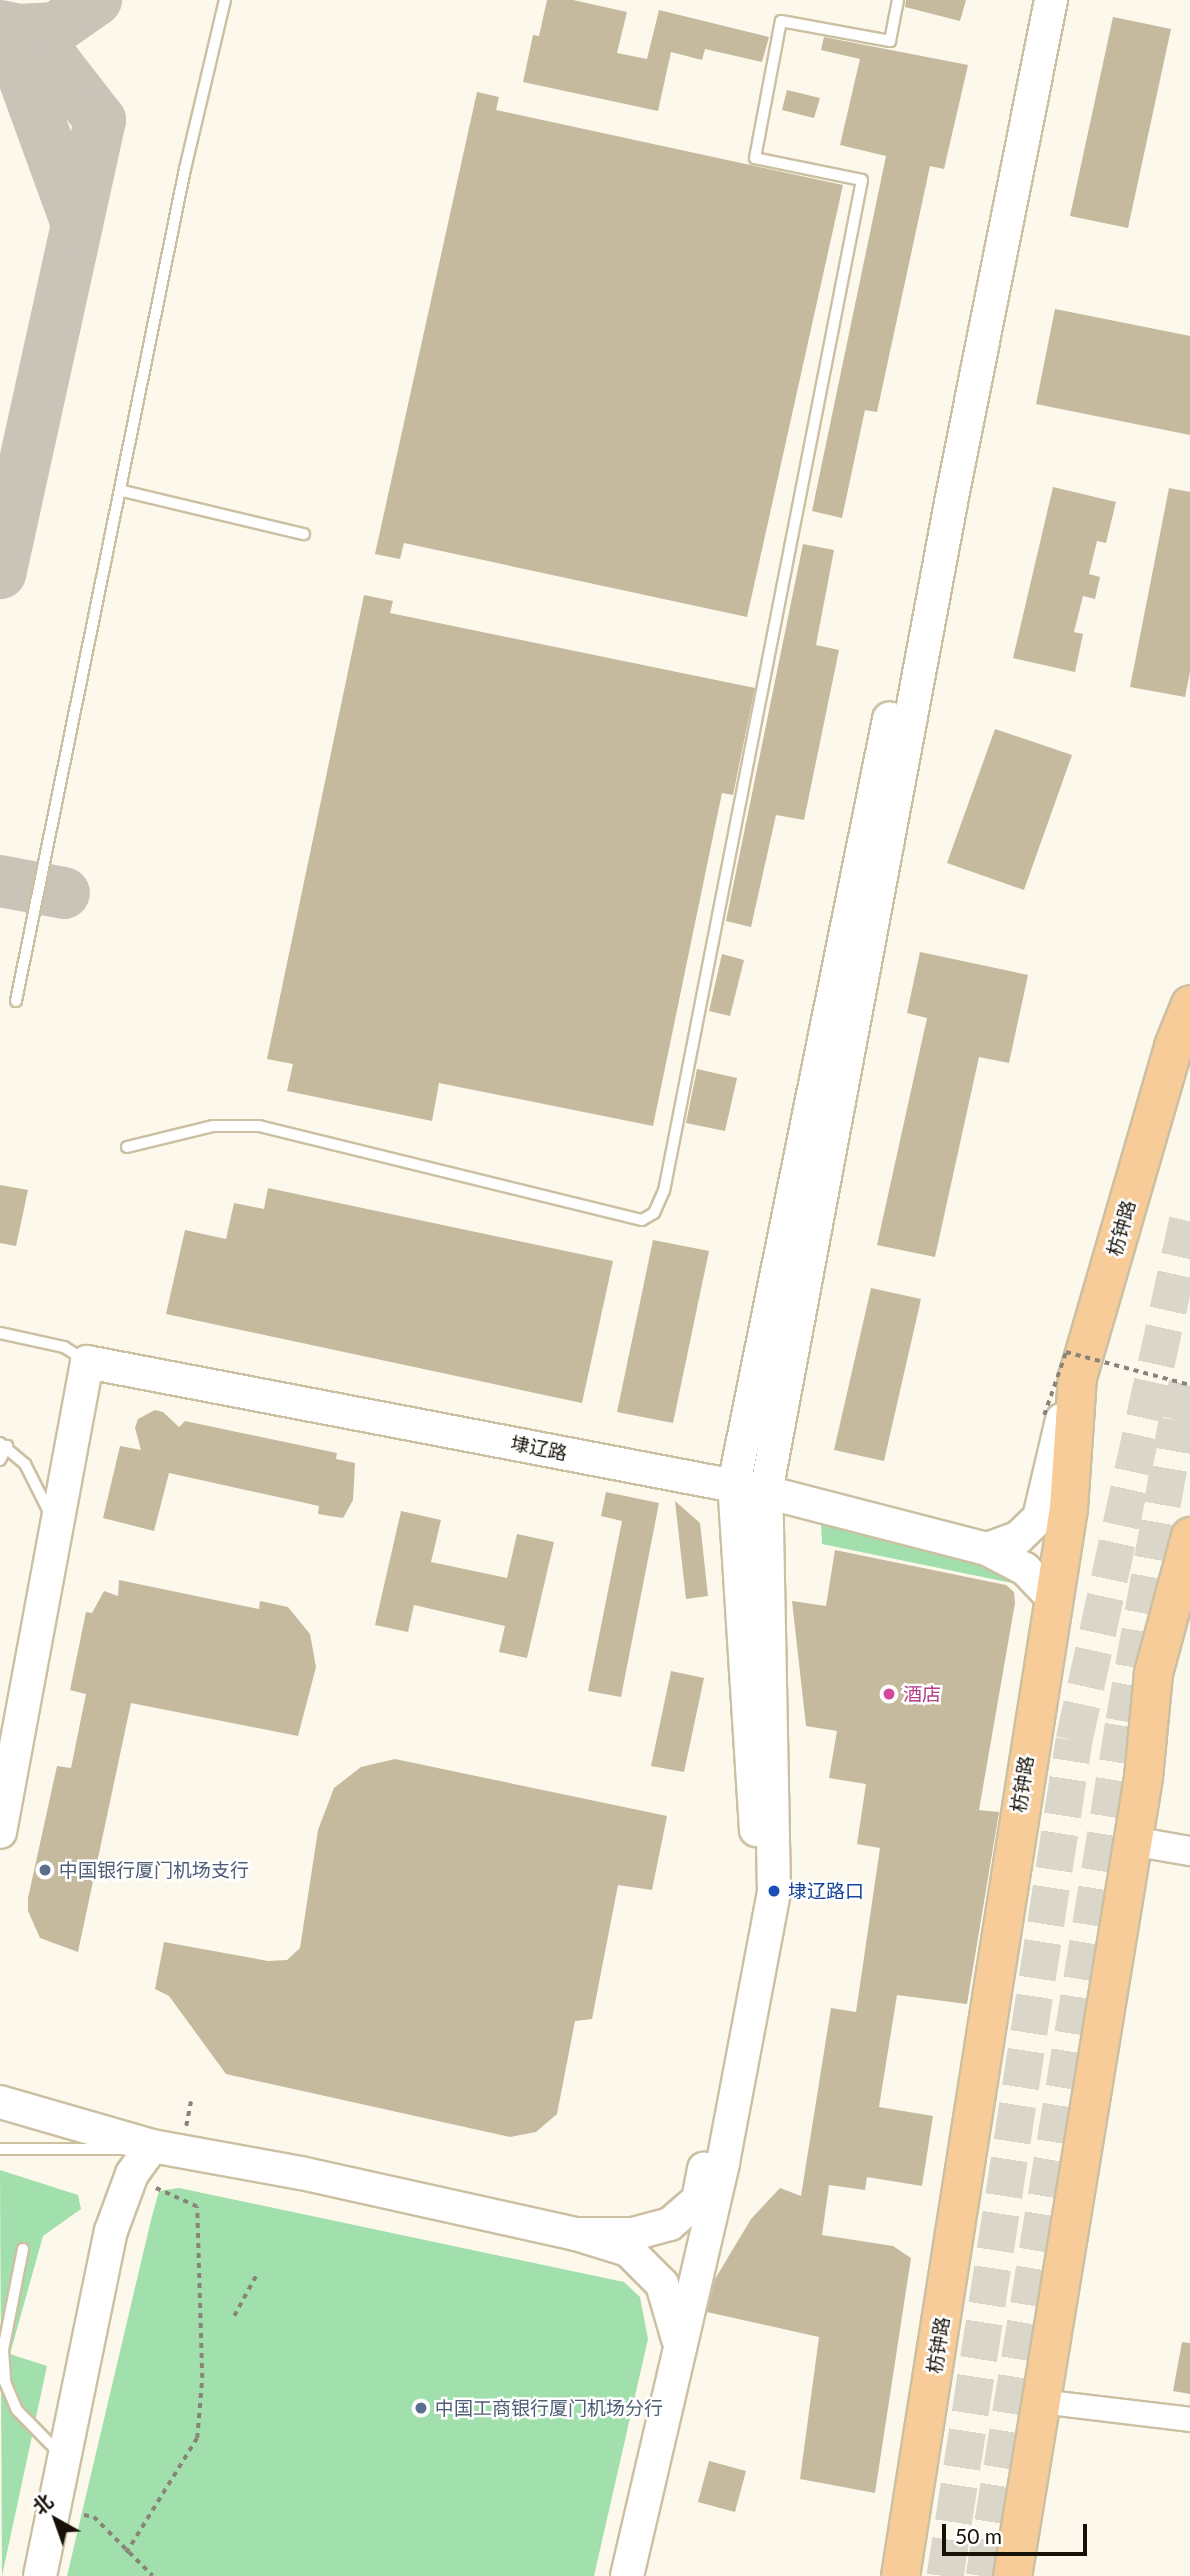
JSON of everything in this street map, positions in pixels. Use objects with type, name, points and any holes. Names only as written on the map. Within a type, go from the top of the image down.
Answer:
[{"type":"highway","name":"枋钟路","points":[[900,2576],[1073,1470],[1077,1377],[1173,1046],[1190,1004]]},
{"type":"highway","points":[[1012,2576],[1132,1841],[1153,1673],[1190,1536]]},
{"type":"main road","points":[[576,2234],[633,2234],[670,2224],[698,2200],[764,1891],[749,1774],[733,1485],[1030,0]]},
{"type":"main road","points":[[627,2576],[679,2341],[723,2162],[774,1891],[766,1492],[950,506],[1051,0]]},
{"type":"main road","points":[[0,1832],[87,1362]]},
{"type":"main road","name":"埭辽路","points":[[87,1362],[766,1492],[987,1549],[1025,1569],[1053,1598]]},
{"type":"main road","points":[[987,1549],[1018,1538],[1039,1518],[1066,1405],[1077,1377]]},
{"type":"main road","points":[[1,2102],[152,2146],[208,2154],[576,2234],[628,2250],[662,2284],[679,2341]]},
{"type":"main road","points":[[40,2576],[111,2231],[132,2174],[152,2146]]},
{"type":"street","points":[[1132,1841],[1190,1851]]},
{"type":"street","points":[[1040,2401],[1190,2419]]},
{"type":"lane","points":[[16,1001],[123,491],[185,169],[225,0]]},
{"type":"lane","points":[[127,1147],[213,1126],[259,1126],[642,1220],[654,1213],[664,1191],[862,180],[755,158],[781,21],[890,41],[898,0]]},
{"type":"lane","points":[[123,491],[304,534]]},
{"type":"lane","points":[[0,1333],[64,1347],[87,1362]]},
{"type":"lane","points":[[3,1444],[25,1464],[57,1528]]},
{"type":"lane","points":[[0,1460],[3,1444]]},
{"type":"lane","points":[[0,2149],[111,2151],[152,2146]]},
{"type":"lane","points":[[23,2249],[3,2350],[5,2382],[17,2410],[66,2460]]},
{"type":"path","points":[[1044,1415],[1066,1352],[1190,1385]]},
{"type":"path","points":[[126,2553],[197,2438],[202,2378],[197,2207],[155,2188]]},
{"type":"path","points":[[234,2316],[257,2274]]},
{"type":"path","points":[[84,2515],[94,2517],[126,2553],[153,2576]]},
{"type":"green space","points":[[834,1523],[992,1560],[1031,1587],[822,1544],[821,1524]]},
{"type":"green space","points":[[0,2170],[78,2195],[81,2209],[43,2236],[10,2354],[47,2366],[2,2576]]},
{"type":"green space","points":[[179,2188],[624,2282],[640,2297],[648,2339],[594,2576],[67,2576],[159,2191]]},
{"type":"building","points":[[547,0],[573,0],[627,12],[617,53],[647,59],[659,10],[769,37],[762,62],[705,49],[702,60],[671,52],[658,111],[523,82],[533,35],[539,36]]},
{"type":"building","points":[[906,0],[966,0],[960,21],[905,7]]},
{"type":"building","points":[[1113,17],[1171,29],[1128,228],[1070,216]]},
{"type":"building","points":[[824,37],[968,65],[944,169],[930,166],[877,412],[865,410],[842,518],[812,511],[886,156],[840,145],[860,59],[821,50]]},
{"type":"building","points":[[787,90],[820,98],[814,118],[782,110]]},
{"type":"building","points":[[477,92],[499,97],[496,110],[843,185],[747,617],[404,543],[400,559],[375,554]]},
{"type":"building","points":[[1055,309],[1190,336],[1190,435],[1036,404]]},
{"type":"building","points":[[1053,487],[1116,502],[1106,543],[1097,541],[1089,574],[1100,577],[1095,599],[1083,596],[1074,632],[1083,634],[1075,672],[1013,658]]},
{"type":"building","points":[[1169,488],[1190,492],[1190,672],[1185,697],[1130,687]]},
{"type":"building","points":[[803,544],[834,550],[816,645],[839,650],[804,820],[776,815],[751,927],[726,921]]},
{"type":"building","points":[[364,595],[393,601],[390,613],[755,688],[733,795],[722,793],[653,1126],[439,1083],[432,1121],[287,1091],[293,1064],[267,1059]]},
{"type":"building","points":[[995,729],[1072,755],[1024,890],[947,863]]},
{"type":"building","points":[[920,952],[1028,975],[1009,1063],[979,1057],[935,1257],[877,1245],[927,1018],[907,1013]]},
{"type":"building","points":[[722,954],[744,960],[730,1016],[709,1011]]},
{"type":"building","points":[[697,1069],[737,1078],[725,1131],[686,1123]]},
{"type":"building","points":[[0,1185],[28,1190],[16,1246],[0,1243]]},
{"type":"building","points":[[268,1188],[613,1261],[582,1403],[166,1314],[185,1230],[226,1239],[234,1203],[264,1209]]},
{"type":"building","points":[[653,1240],[709,1251],[673,1423],[617,1412]]},
{"type":"building","points":[[871,1288],[921,1299],[884,1461],[834,1450]]},
{"type":"building","points":[[155,1410],[163,1412],[179,1427],[185,1421],[337,1453],[336,1459],[355,1463],[353,1500],[343,1518],[318,1514],[319,1506],[169,1473],[154,1531],[103,1518],[120,1446],[141,1450],[135,1428],[138,1419]]},
{"type":"building","points":[[606,1492],[659,1503],[621,1697],[588,1691],[622,1521],[601,1516]]},
{"type":"building","points":[[675,1501],[700,1523],[708,1596],[686,1599]]},
{"type":"building","points":[[401,1511],[441,1520],[431,1562],[507,1578],[517,1534],[554,1542],[527,1658],[499,1652],[505,1626],[414,1605],[408,1632],[375,1625]]},
{"type":"building","points":[[835,1550],[1006,1585],[1014,1592],[1015,1603],[979,1810],[999,1812],[967,2004],[897,1995],[879,2107],[933,2116],[922,2186],[867,2177],[865,2190],[829,2185],[822,2235],[893,2246],[911,2258],[875,2493],[800,2479],[819,2337],[707,2312],[715,2279],[751,2219],[780,2188],[801,2196],[831,2008],[856,2012],[880,1848],[857,1844],[866,1784],[829,1778],[837,1731],[806,1726],[792,1601],[826,1606]]},
{"type":"building","points":[[119,1580],[259,1609],[260,1601],[288,1607],[310,1634],[316,1667],[298,1736],[131,1703],[78,1952],[40,1938],[28,1911],[28,1898],[57,1766],[71,1768],[86,1694],[70,1690],[86,1612],[92,1613],[104,1591],[118,1596]]},
{"type":"building","points":[[671,1671],[704,1678],[684,1772],[651,1766]]},
{"type":"building","points":[[395,1759],[667,1816],[652,1890],[618,1885],[592,2019],[575,2021],[557,2114],[536,2132],[510,2137],[226,2074],[169,1996],[155,1989],[164,1942],[268,1961],[287,1960],[300,1948],[318,1830],[334,1788],[361,1767]]},
{"type":"building","points":[[1182,2342],[1190,2343],[1190,2394],[1173,2391]]},
{"type":"building","points":[[709,2461],[746,2471],[735,2512],[698,2502]]},
{"type":"taxiway","points":[[19,30],[56,28],[96,0]]},
{"type":"taxiway","points":[[0,26],[19,30],[48,53],[100,120],[0,573]]},
{"type":"taxiway","points":[[0,38],[22,73],[77,224]]},
{"type":"taxiway","points":[[0,881],[64,893]]},
{"type":"tunnel","points":[[945,2576],[1074,1740],[1190,1209]]},
{"type":"tunnel","points":[[984,2576],[1124,1721],[1177,1420],[1190,1374]]},
{"type":"place","name":"酒店","points":[[889,1694]]},
{"type":"place","name":"中国银行厦门机场支行","points":[[45,1870]]},
{"type":"place","name":"埭辽路口","points":[[774,1891]]},
{"type":"place","name":"中国工商银行厦门机场分行","points":[[421,2408]]}]
